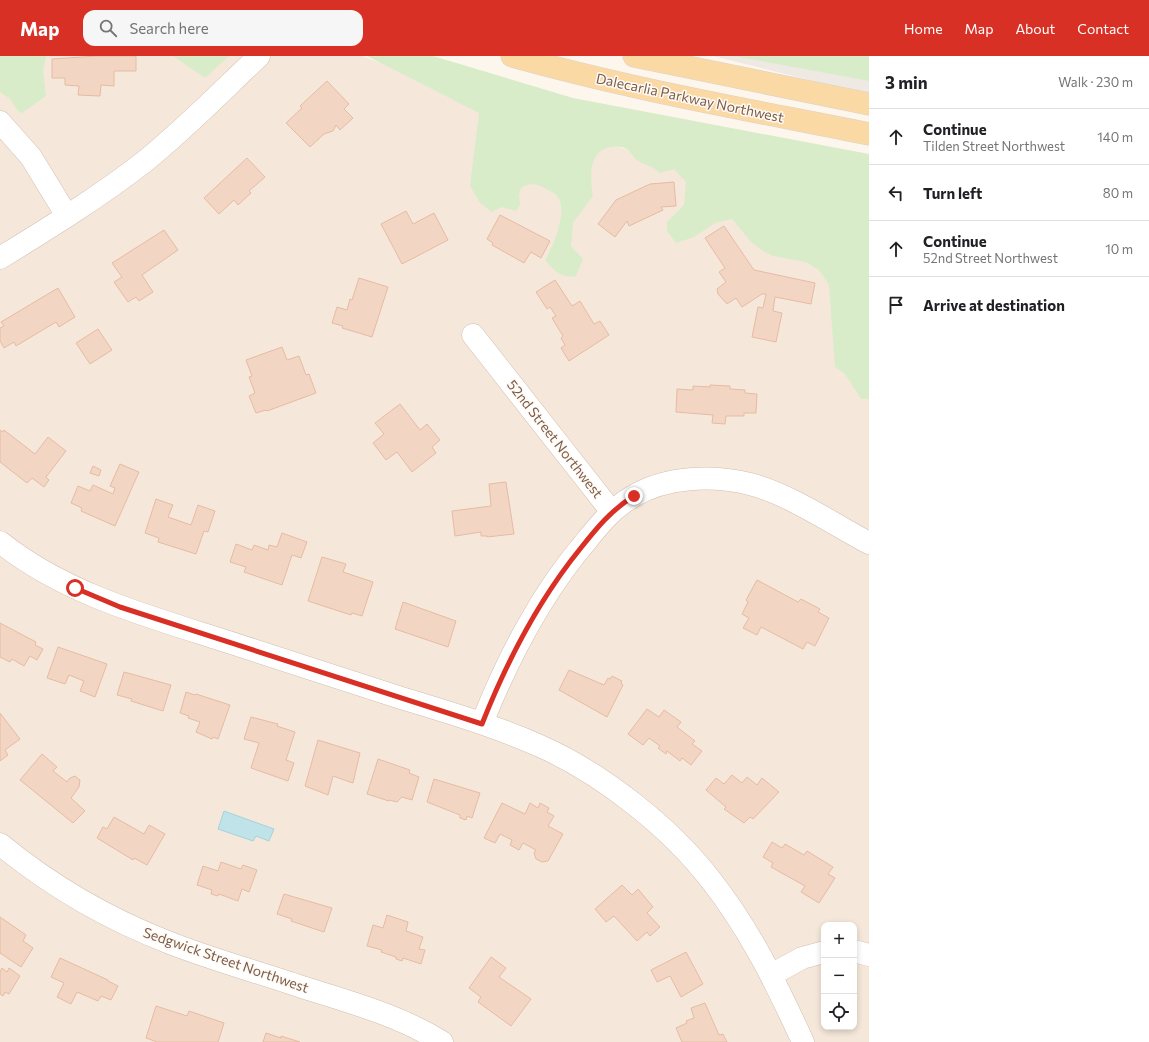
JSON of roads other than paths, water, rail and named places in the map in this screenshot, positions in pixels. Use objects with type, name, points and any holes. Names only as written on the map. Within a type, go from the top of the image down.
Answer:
[{"type":"main road","name":"Dalecarlia Parkway Northwest","points":[[512,56],[648,90],[869,134]]},
{"type":"main road","name":"Dalecarlia Parkway Northwest","points":[[634,56],[869,104]]},
{"type":"street","points":[[0,258],[67,216],[161,148],[259,56]]},
{"type":"street","points":[[0,122],[31,157],[67,216]]},
{"type":"street","name":"52nd Street Northwest","points":[[473,335],[612,512],[634,496],[666,483],[695,479],[729,480],[772,491],[869,543]]},
{"type":"street","points":[[482,724],[509,660],[530,620],[572,558],[612,512]]},
{"type":"street","points":[[0,542],[50,576],[120,607],[482,724],[541,746],[564,758],[620,794],[652,819],[696,862],[722,893],[745,929],[771,975],[803,1042]]},
{"type":"street","name":"Sedgwick Street Northwest","points":[[0,844],[38,874],[66,891],[99,910],[151,935],[205,956],[394,1018],[442,1042]]},
{"type":"street","points":[[857,952],[869,954]]},
{"type":"street","points":[[771,975],[802,958],[821,953]]},
{"type":"water","points":[[224,811],[274,829],[269,841],[256,836],[253,841],[218,829]]}]
